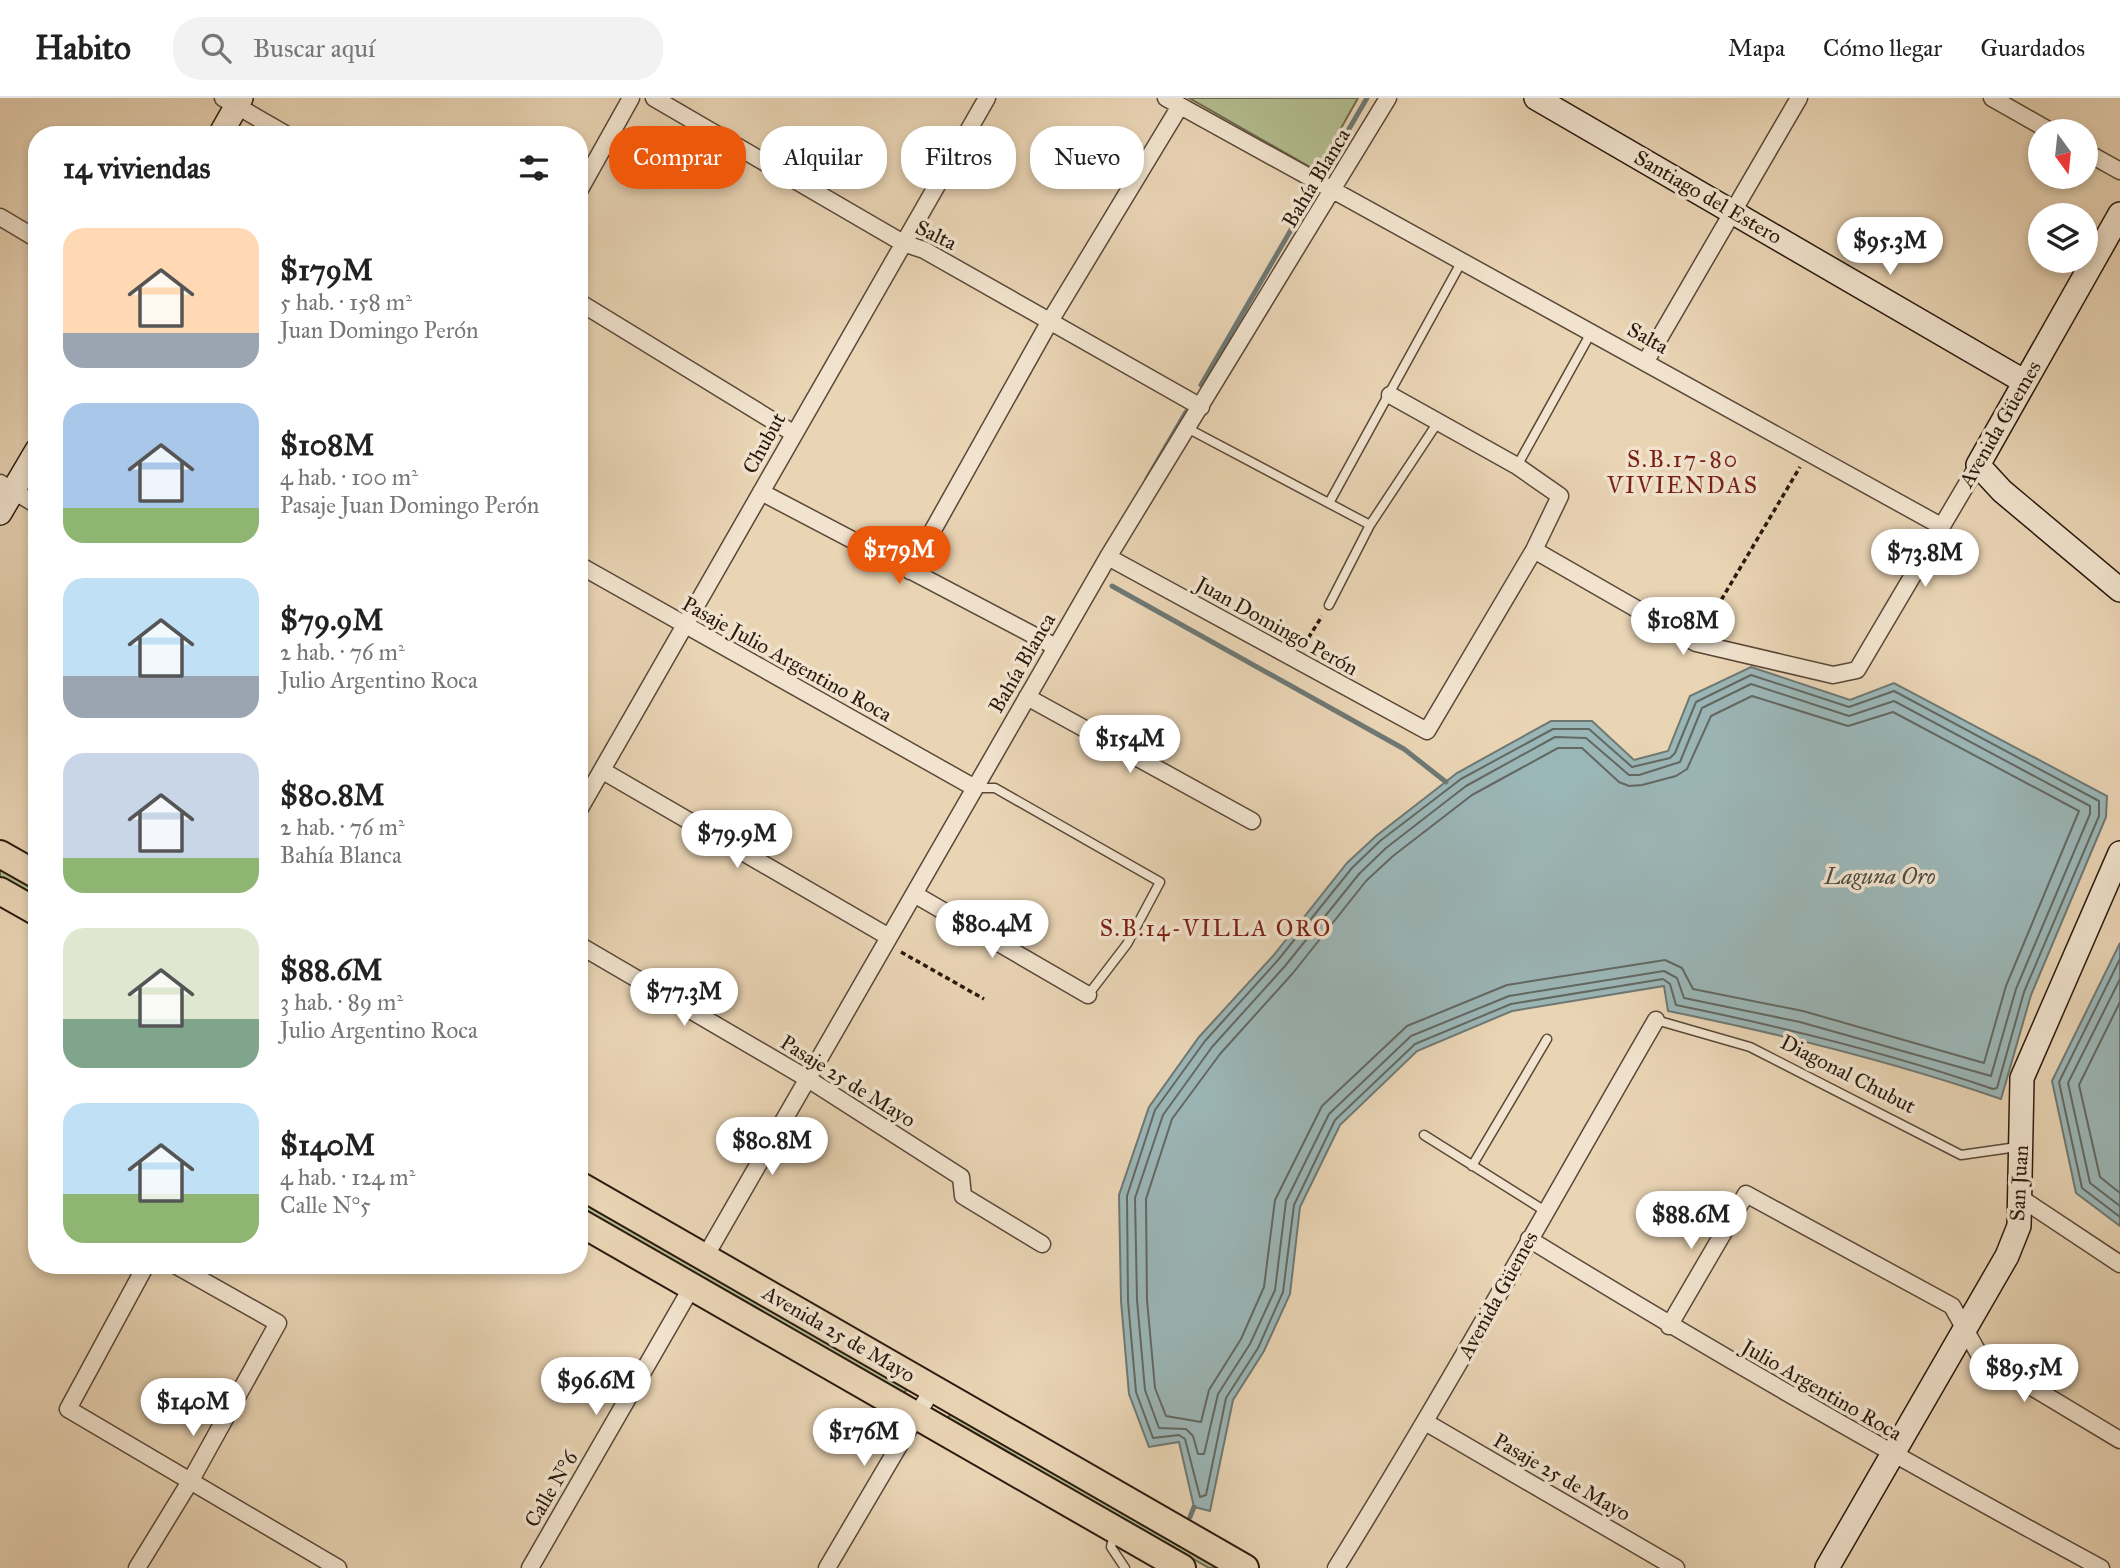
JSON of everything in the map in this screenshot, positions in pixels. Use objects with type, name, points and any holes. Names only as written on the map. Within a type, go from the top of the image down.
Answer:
[{"type":"main road","points":[[0,854],[28,870]]},
{"type":"main road","points":[[0,891],[28,907]]},
{"type":"main road","name":"Avenida 25 de Mayo","points":[[588,1190],[1245,1568]]},
{"type":"main road","name":"Avenida 25 de Mayo","points":[[588,1228],[693,1285],[1182,1568]]},
{"type":"street","points":[[588,175],[631,98]]},
{"type":"street","name":"Salta","points":[[654,98],[903,243],[924,250],[1201,407]]},
{"type":"street","name":"Chubut","points":[[588,795],[683,625],[987,98]]},
{"type":"street","name":"Bahía Blanca","points":[[705,1257],[1108,557],[1388,98]]},
{"type":"street","name":"Santiago del Estero","points":[[1536,98],[2025,382]]},
{"type":"street","points":[[1646,361],[1799,98]]},
{"type":"street","points":[[1992,98],[2029,119]]},
{"type":"street","points":[[223,126],[233,101],[273,126]]},
{"type":"street","points":[[910,571],[1173,102]]},
{"type":"street","name":"Salta","points":[[1173,102],[1941,526]]},
{"type":"street","points":[[2098,159],[2120,172]]},
{"type":"street","name":"Avenida Güemes","points":[[1696,643],[1833,675],[1857,670],[2120,214]]},
{"type":"street","points":[[0,217],[28,234]]},
{"type":"street","points":[[588,308],[793,433]]},
{"type":"street","points":[[1390,395],[1517,466],[1560,496],[1534,550],[1696,643]]},
{"type":"street","points":[[0,513],[6,487],[28,461]]},
{"type":"street","points":[[1978,464],[2002,491],[2120,590]]},
{"type":"street","points":[[6,487],[28,500]]},
{"type":"street","points":[[761,492],[1056,647]]},
{"type":"street","name":"Juan Domingo Perón","points":[[1108,557],[1427,731],[1534,550]]},
{"type":"street","name":"Pasaje Julio Argentino Roca","points":[[588,570],[975,788]]},
{"type":"street","points":[[1027,697],[1252,821]]},
{"type":"street","points":[[603,771],[889,937]]},
{"type":"street","name":"San Juan","points":[[1827,1568],[1895,1456],[2007,1256],[2018,1226],[2022,1078],[2120,853]]},
{"type":"street","points":[[914,894],[1088,995]]},
{"type":"street","name":"Pasaje 25 de Mayo","points":[[588,951],[807,1079],[961,1178],[963,1196],[1042,1244]]},
{"type":"street","name":"Avenida Güemes","points":[[1336,1568],[1427,1423],[1528,1239],[1656,1020]]},
{"type":"street","points":[[1669,1326],[1745,1194],[1952,1306],[1980,1356],[2120,1440]]},
{"type":"street","points":[[2019,1196],[2120,1264]]},
{"type":"street","name":"Julio Argentino Roca","points":[[1528,1239],[1669,1326],[1895,1456],[2101,1568]]},
{"type":"street","points":[[141,1274],[68,1409],[338,1568]]},
{"type":"street","points":[[137,1568],[191,1480],[278,1323],[191,1274]]},
{"type":"street","name":"Calle N°6","points":[[530,1568],[693,1285]]},
{"type":"street","points":[[827,1568],[933,1388]]},
{"type":"street","name":"Pasaje 25 de Mayo","points":[[1427,1423],[1676,1568]]},
{"type":"lane","points":[[1328,503],[1462,261]]},
{"type":"lane","points":[[1517,466],[1592,331]]},
{"type":"lane","points":[[1329,605],[1370,525],[1438,422]]},
{"type":"lane","points":[[1187,428],[1370,525]]},
{"type":"lane","points":[[975,788],[995,788],[1160,882],[1127,944],[1088,995]]},
{"type":"lane","name":"Diagonal Chubut","points":[[1656,1020],[1750,1047],[1961,1155],[2020,1146]]},
{"type":"lane","points":[[1472,1166],[1547,1039]]},
{"type":"lane","points":[[1424,1135],[1545,1211]]},
{"type":"lane","points":[[1115,1530],[1111,1547],[1125,1568]]},
{"type":"path","points":[[1696,643],[1809,452]]},
{"type":"path","points":[[1295,660],[1329,605]]},
{"type":"path","points":[[889,937],[899,951],[984,999]]},
{"type":"green space","points":[[1189,98],[1358,98],[1317,171]]},
{"type":"green space","points":[[0,867],[28,883],[28,895],[0,878]]},
{"type":"green space","points":[[588,1204],[908,1387],[903,1395],[588,1215]]},
{"type":"green space","points":[[953,1410],[1230,1568],[1209,1568],[948,1418]]},
{"type":"water","name":"Laguna Oro","points":[[1751,667],[1850,700],[1894,683],[2107,796],[2106,817],[2031,995],[2001,1099],[1836,1049],[1668,1011],[1664,986],[1512,1011],[1417,1051],[1340,1125],[1300,1207],[1290,1294],[1264,1351],[1233,1400],[1210,1511],[1194,1507],[1179,1442],[1149,1447],[1129,1394],[1121,1301],[1119,1195],[1149,1107],[1199,1037],[1273,956],[1347,863],[1376,836],[1457,773],[1551,721],[1592,721],[1634,760],[1668,751],[1690,696]]},
{"type":"water","points":[[2120,943],[2120,1226],[2076,1193],[2052,1081]]},
{"type":"waterway","points":[[1325,170],[1367,98]]},
{"type":"waterway","points":[[1201,385],[1310,197]]},
{"type":"waterway","points":[[1147,479],[1186,412]]},
{"type":"waterway","points":[[1112,586],[1404,749],[1446,782]]},
{"type":"waterway","points":[[1190,1517],[1194,1507]]},
{"type":"district","name":"S.B.17-80 VIVIENDAS","points":[[1683,472]]},
{"type":"district","name":"S.B.14-VILLA ORO","points":[[1216,928]]}]
